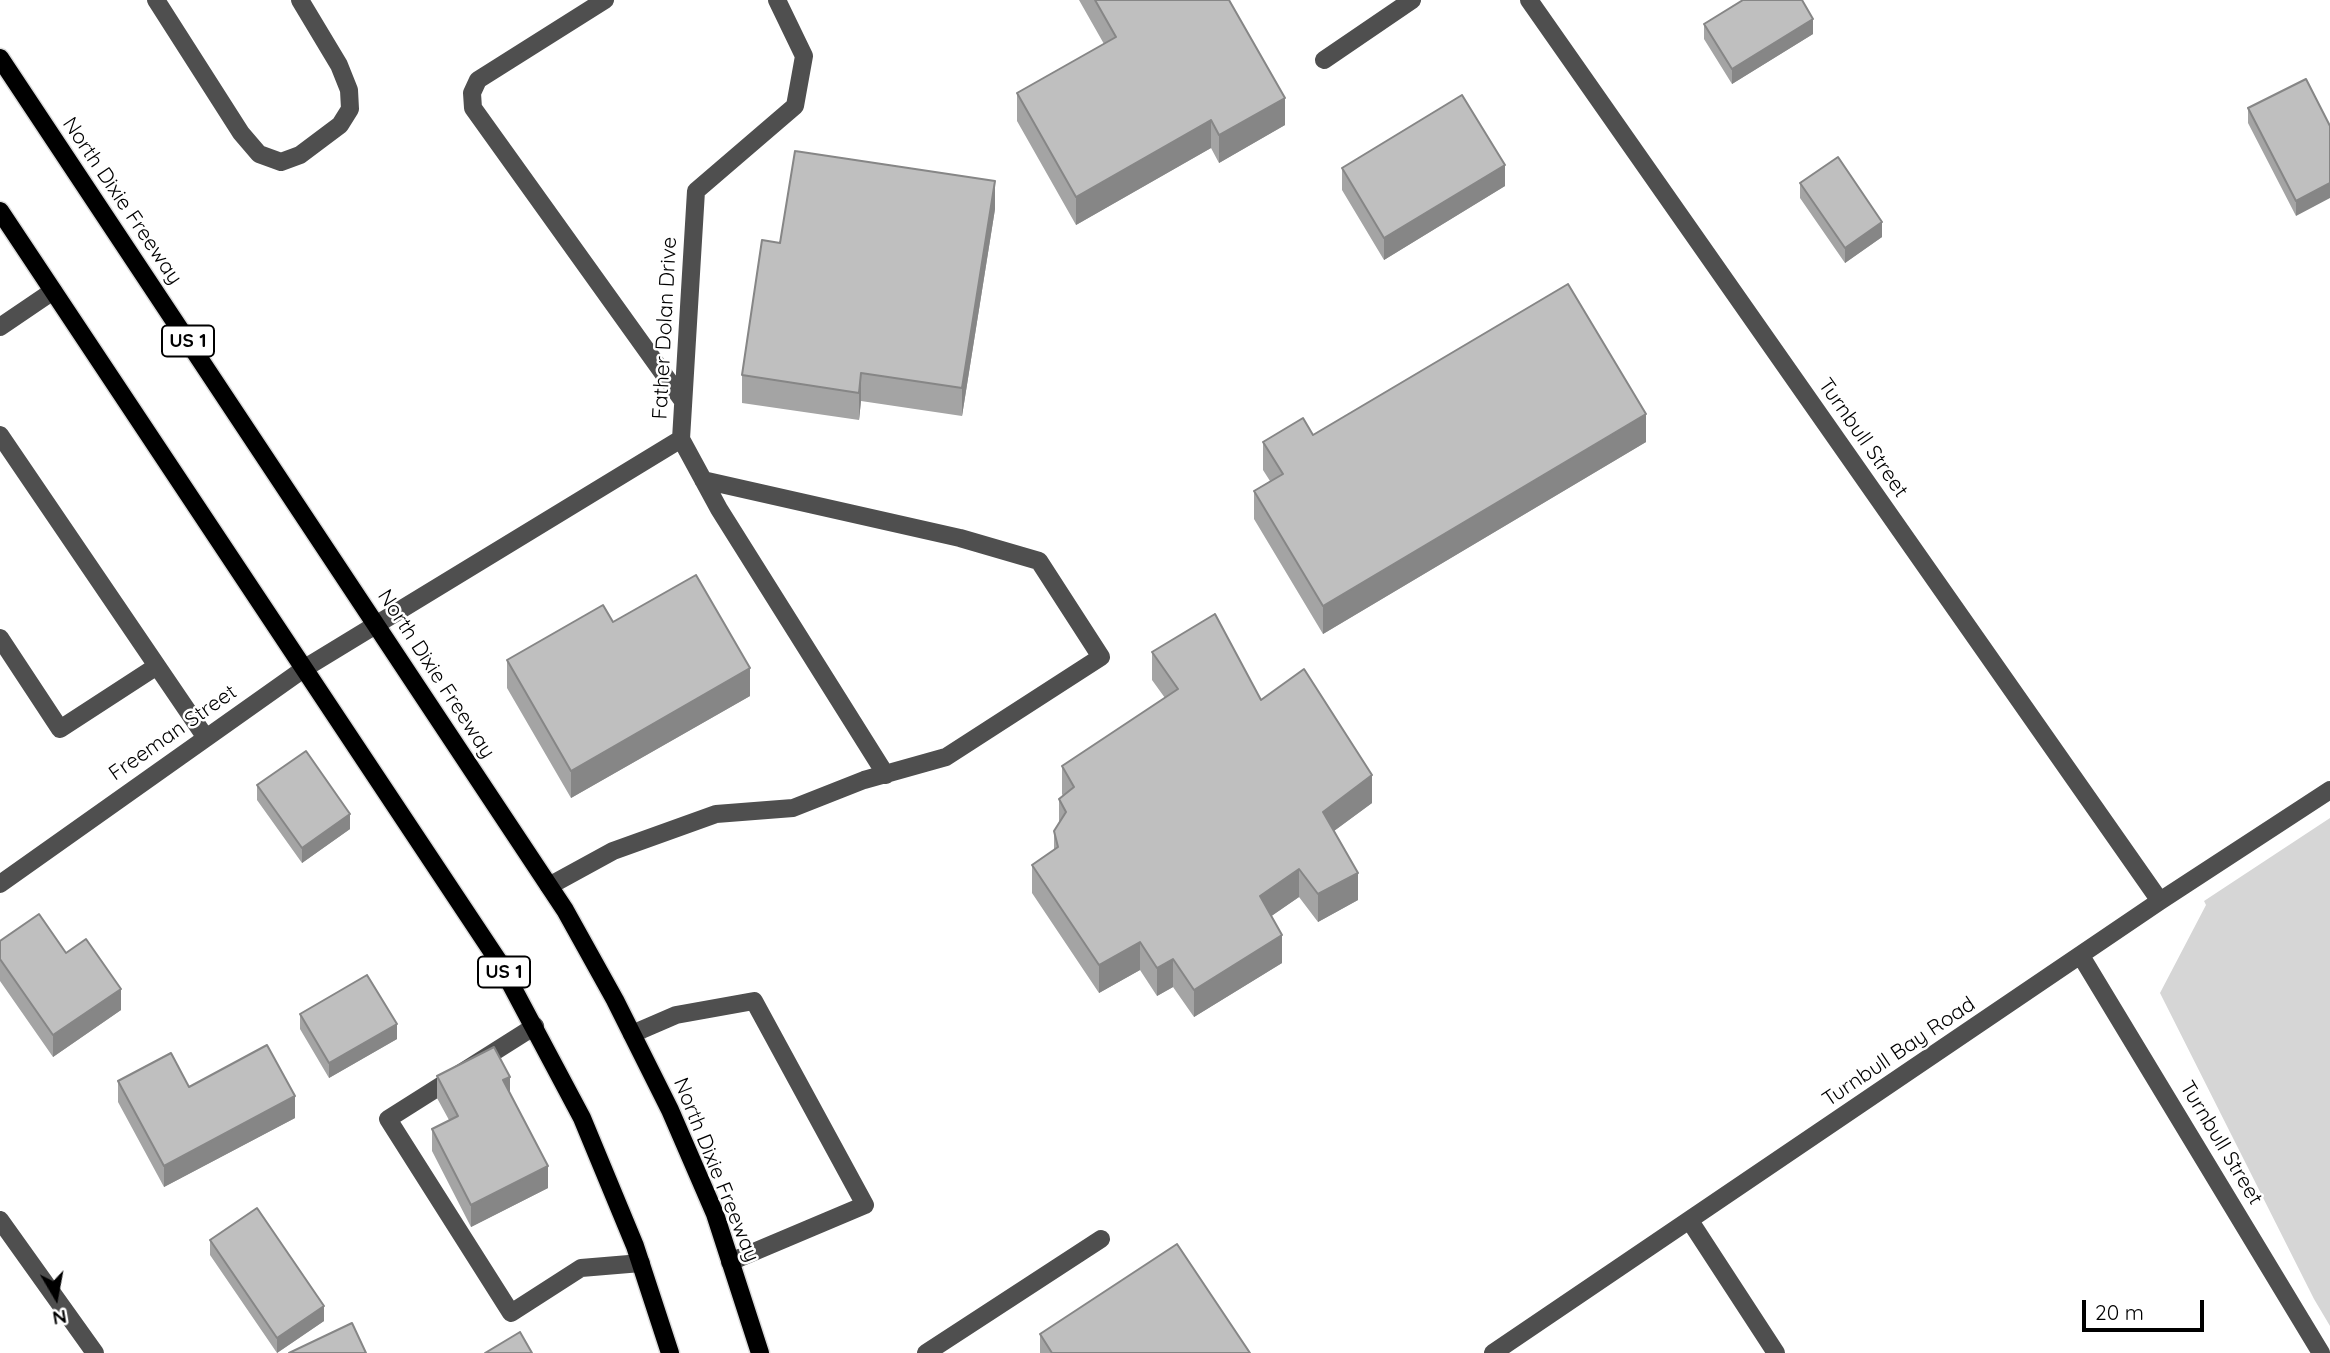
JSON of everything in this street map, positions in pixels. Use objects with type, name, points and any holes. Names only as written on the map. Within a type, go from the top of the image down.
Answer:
[{"type":"main road","name":"North Dixie Freeway","points":[[0,58],[571,921],[675,1121],[715,1214],[760,1353]]},
{"type":"main road","name":"US 1","points":[[0,211],[499,962],[582,1118],[641,1263],[670,1353]]},
{"type":"street","points":[[156,0],[241,133],[260,154],[281,162],[300,155],[340,125],[350,109],[349,90],[339,65],[300,0]]},
{"type":"street","points":[[605,0],[478,80],[472,93],[473,108],[683,401]]},
{"type":"street","name":"Father Dolan Drive","points":[[377,625],[681,439],[696,191],[795,106],[804,56],[777,0]]},
{"type":"street","points":[[1324,60],[1412,0]]},
{"type":"street","name":"Turnbull Street","points":[[1529,0],[2160,901]]},
{"type":"street","points":[[0,327],[53,290]]},
{"type":"street","points":[[0,435],[206,738]]},
{"type":"street","points":[[681,439],[703,480],[886,775]]},
{"type":"street","points":[[549,886],[613,851],[716,814],[793,808],[864,780],[946,757],[1101,657],[1039,561],[960,538],[703,480]]},
{"type":"street","name":"Freeman Street","points":[[0,884],[305,668],[377,625]]},
{"type":"street","points":[[0,638],[60,729],[157,666]]},
{"type":"street","name":"Turnbull Bay Road","points":[[1493,1353],[2160,901],[2330,790]]},
{"type":"street","name":"Turnbull Street","points":[[2081,956],[2321,1353]]},
{"type":"street","points":[[632,1034],[676,1015],[754,1001],[865,1205],[730,1262]]},
{"type":"street","points":[[534,1026],[388,1119],[511,1313],[581,1268],[641,1263]]},
{"type":"street","points":[[0,1220],[95,1353]]},
{"type":"street","points":[[1690,1221],[1776,1353]]},
{"type":"street","points":[[926,1353],[1101,1239]]},
{"type":"shaded area","points":[[2330,818],[2330,1326],[2160,993],[2206,905],[2204,901]]},
{"type":"building","points":[[1095,0],[1229,0],[1285,98],[1219,135],[1211,120],[1076,197],[1017,93],[1116,37]]},
{"type":"building","points":[[1743,0],[1802,0],[1813,19],[1732,69],[1704,24]]},
{"type":"building","points":[[2306,79],[2330,126],[2330,183],[2296,201],[2248,108]]},
{"type":"building","points":[[1462,95],[1505,165],[1384,238],[1342,168]]},
{"type":"building","points":[[795,151],[995,181],[962,388],[861,373],[859,393],[742,375],[762,240],[780,243]]},
{"type":"building","points":[[1838,157],[1882,222],[1845,248],[1800,183]]},
{"type":"building","points":[[1568,284],[1646,414],[1323,606],[1254,491],[1283,474],[1263,442],[1303,418],[1313,435]]},
{"type":"building","points":[[696,575],[750,668],[571,771],[507,660],[603,605],[613,622]]},
{"type":"building","points":[[1215,614],[1261,700],[1304,669],[1372,775],[1323,812],[1358,873],[1318,894],[1299,869],[1260,896],[1282,935],[1194,990],[1173,959],[1157,968],[1140,942],[1099,965],[1032,865],[1058,847],[1054,831],[1066,812],[1059,799],[1074,787],[1062,766],[1178,689],[1152,652]]},
{"type":"building","points":[[306,751],[350,814],[302,848],[257,785]]},
{"type":"building","points":[[39,914],[66,953],[86,939],[121,989],[53,1035],[0,959],[0,941]]},
{"type":"building","points":[[367,975],[397,1024],[329,1063],[300,1014]]},
{"type":"building","points":[[267,1045],[295,1096],[164,1166],[118,1081],[171,1053],[189,1087]]},
{"type":"building","points":[[494,1047],[510,1077],[503,1080],[548,1166],[471,1205],[432,1129],[458,1116],[437,1076]]},
{"type":"building","points":[[257,1208],[324,1306],[277,1338],[210,1240]]},
{"type":"building","points":[[1177,1244],[1250,1353],[1052,1353],[1040,1334]]},
{"type":"building","points":[[352,1323],[366,1353],[289,1353]]},
{"type":"building","points":[[520,1332],[532,1353],[485,1353]]}]
